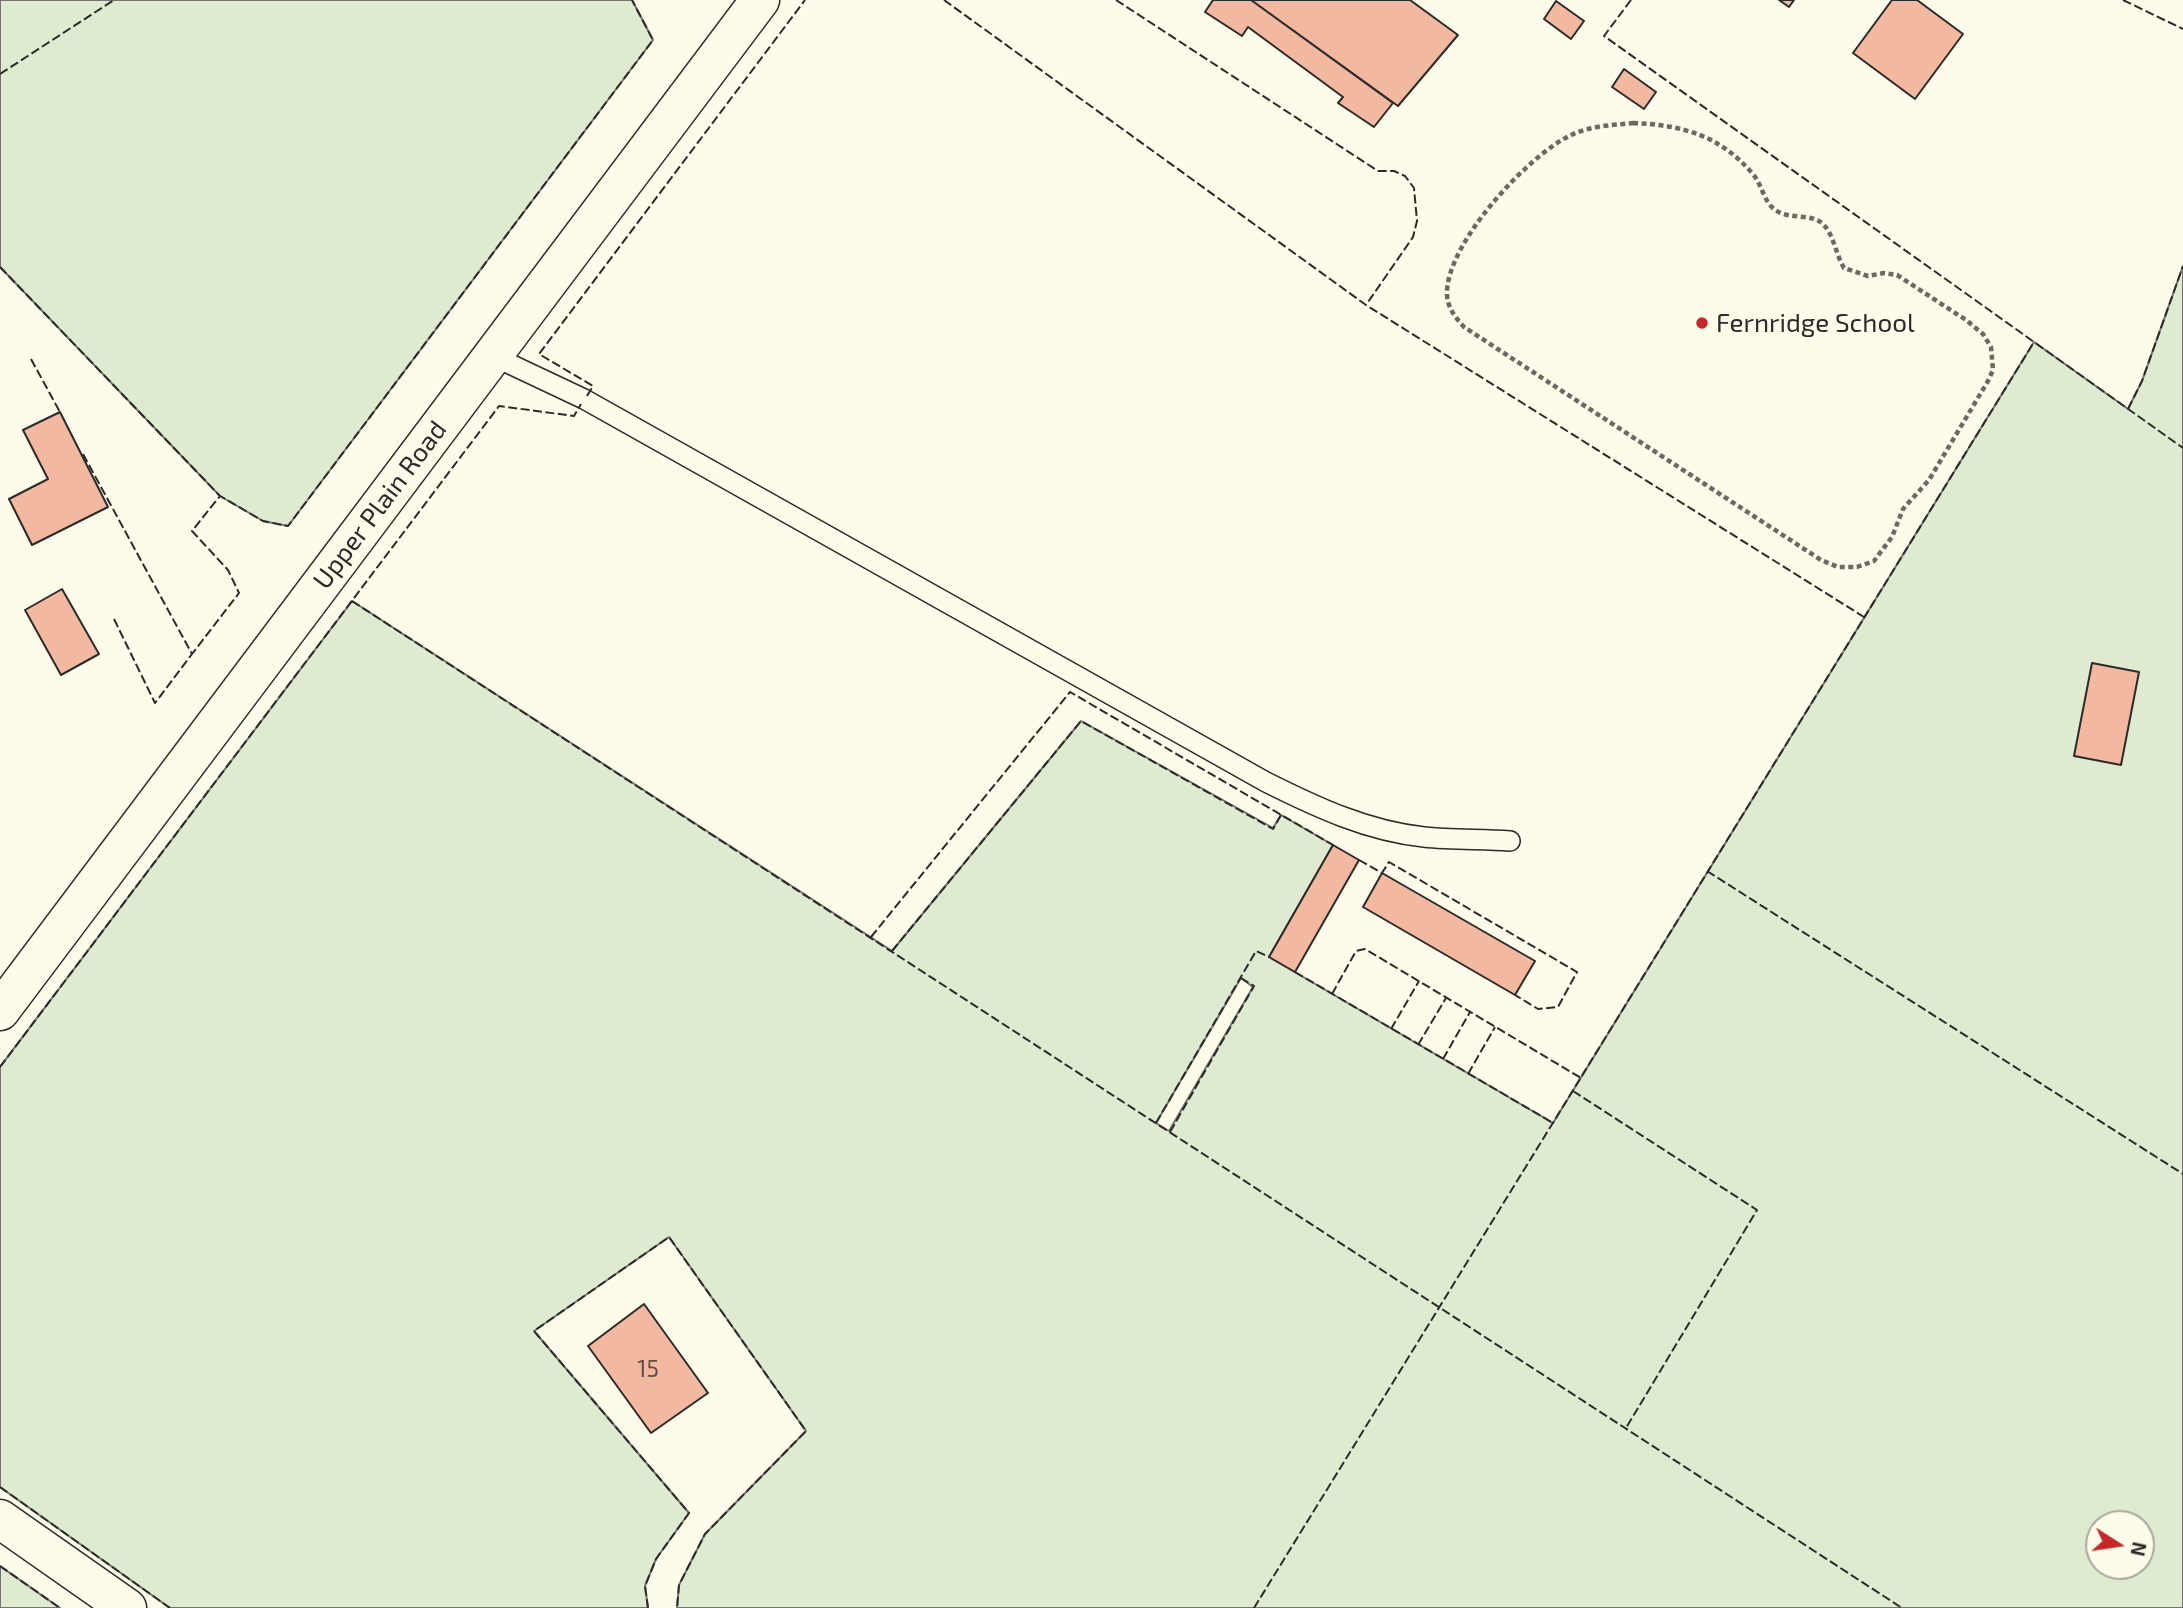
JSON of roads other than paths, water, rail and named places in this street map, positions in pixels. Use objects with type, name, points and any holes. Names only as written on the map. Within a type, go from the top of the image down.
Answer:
[{"type":"street","name":"Upper Plain Road","points":[[0,1010],[760,0]]},
{"type":"street","points":[[0,1519],[127,1608]]},
{"type":"lane","points":[[493,356],[584,399],[1305,802],[1357,823],[1423,837],[1510,841]]},
{"type":"place","name":"Fernridge School","points":[[1702,323]]}]
